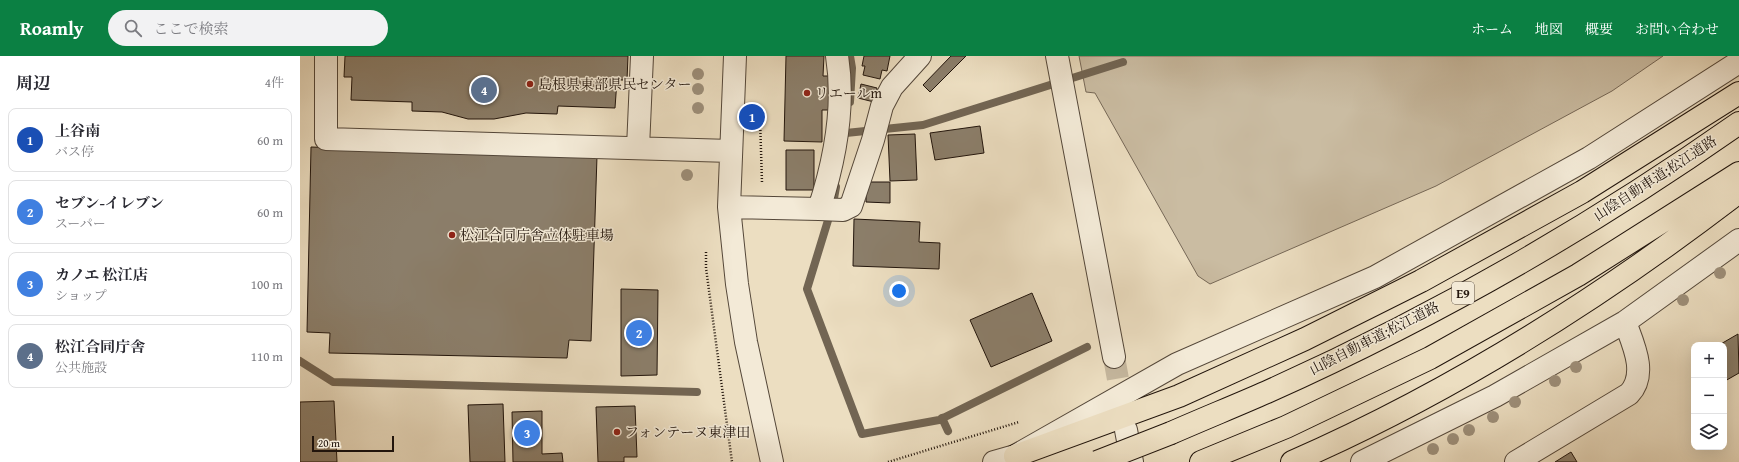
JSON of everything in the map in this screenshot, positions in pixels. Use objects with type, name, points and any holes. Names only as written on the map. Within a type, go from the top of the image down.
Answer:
[{"type":"highway","points":[[1015,456],[1179,396],[1305,340],[1421,281],[1582,192],[1739,93]]},
{"type":"highway","name":"山陰自動車道;松江道路","points":[[1097,462],[1268,392],[1424,314],[1557,241],[1701,150],[1739,123]]},
{"type":"highway","points":[[1201,462],[1286,426],[1430,358],[1578,275],[1739,173]]},
{"type":"highway","points":[[1292,462],[1350,436],[1443,387],[1544,328],[1642,265],[1739,192]]},
{"type":"street","points":[[326,56],[326,139],[731,150]]},
{"type":"street","points":[[638,148],[642,56]]},
{"type":"street","points":[[735,56],[729,207],[737,284],[746,342],[772,462]]},
{"type":"street","points":[[828,209],[826,187],[840,117],[841,80],[837,56]]},
{"type":"street","points":[[729,207],[847,209],[853,202],[882,106],[892,87],[920,56]]},
{"type":"street","points":[[1057,56],[1114,357]]},
{"type":"street","points":[[994,462],[1015,456],[1177,364],[1375,276],[1589,158],[1739,62]]},
{"type":"street","points":[[1362,462],[1495,396],[1625,322],[1739,240]]},
{"type":"street","points":[[1516,462],[1629,394],[1634,389],[1638,378],[1639,369],[1625,322]]},
{"type":"street","points":[[1126,430],[1132,462]]},
{"type":"path","points":[[760,116],[760,155],[764,207]]},
{"type":"shaded area","points":[[1079,56],[1663,56],[1612,91],[1436,186],[1210,284],[1198,276],[1095,93],[1086,92]]},
{"type":"building","points":[[345,56],[628,56],[627,80],[617,80],[615,108],[558,106],[557,114],[526,113],[494,119],[468,119],[442,112],[412,111],[412,102],[351,100],[352,77],[344,77]]},
{"type":"building","name":"リエールm","points":[[786,56],[824,56],[823,76],[829,76],[829,110],[822,110],[822,142],[784,141]]},
{"type":"building","points":[[864,56],[890,56],[887,71],[882,70],[880,79],[863,75],[865,66],[862,66]]},
{"type":"building","points":[[951,56],[966,56],[930,92],[923,85]]},
{"type":"building","points":[[861,84],[877,88],[874,102],[858,98]]},
{"type":"building","points":[[980,126],[984,153],[935,160],[930,133]]},
{"type":"building","points":[[915,134],[917,180],[890,181],[888,135]]},
{"type":"building","name":"松江合同庁舎立体駐車場","points":[[311,147],[597,156],[591,341],[569,340],[567,358],[329,353],[330,333],[307,332]]},
{"type":"building","points":[[786,150],[814,150],[814,190],[786,190]]},
{"type":"building","points":[[866,182],[890,182],[890,203],[866,202]]},
{"type":"building","points":[[854,219],[920,222],[919,242],[940,243],[939,269],[853,266]]},
{"type":"building","points":[[621,289],[658,290],[657,375],[621,376]]},
{"type":"building","points":[[1032,293],[1052,341],[991,367],[970,320]]},
{"type":"building","points":[[1738,334],[1739,373],[1727,380],[1727,342],[1724,342]]},
{"type":"building","points":[[334,401],[337,462],[300,462],[300,402]]},
{"type":"building","points":[[503,404],[505,462],[470,462],[468,405]]},
{"type":"building","name":"フォンテーヌ東津田","points":[[635,406],[637,457],[624,457],[624,462],[598,462],[596,407]]},
{"type":"building","points":[[542,411],[542,454],[562,453],[563,462],[513,462],[512,412]]},
{"type":"building","points":[[1571,452],[1577,462],[1555,462]]},
{"type":"waterway","points":[[850,56],[852,68],[850,102]]},
{"type":"waterway","points":[[846,133],[923,125],[1123,62]]},
{"type":"waterway","points":[[836,187],[833,204],[807,289],[862,434],[939,420],[1087,347]]},
{"type":"waterway","points":[[300,361],[333,382],[697,392]]},
{"type":"waterway","points":[[942,418],[948,431]]},
{"type":"tunnel","points":[[1114,357],[1124,413]]},
{"type":"place","name":"島根県東部県民センター","points":[[530,84]]},
{"type":"place","name":"松江合同庁舎","points":[[484,90]]},
{"type":"place","name":"リエールm","points":[[807,93]]},
{"type":"place","name":"上谷南","points":[[752,117]]},
{"type":"place","name":"松江合同庁舎立体駐車場","points":[[452,235]]},
{"type":"place","name":"セブン-イレブン","points":[[639,333]]},
{"type":"place","name":"フォンテーヌ東津田","points":[[617,432]]},
{"type":"place","name":"カノエ 松江店","points":[[527,433]]}]
